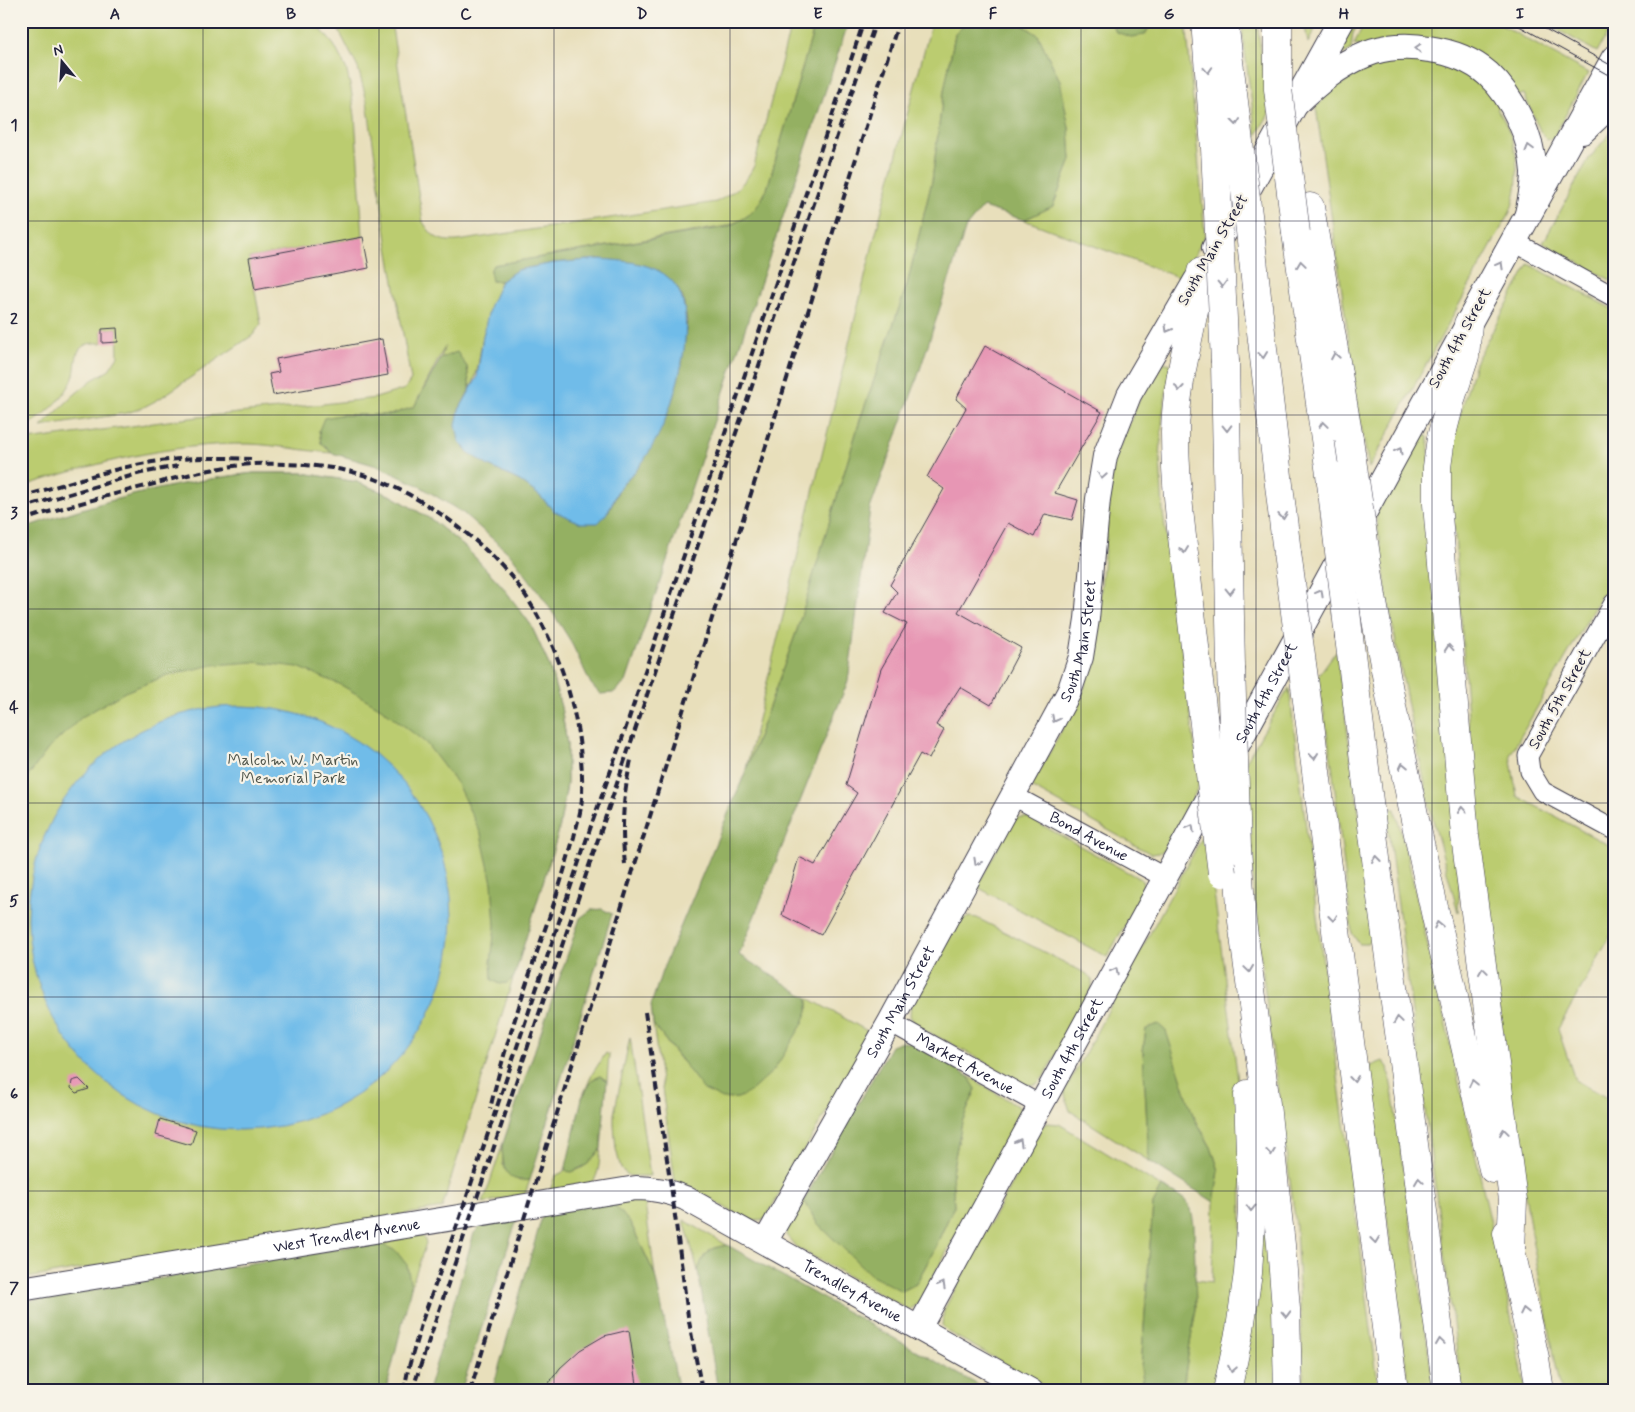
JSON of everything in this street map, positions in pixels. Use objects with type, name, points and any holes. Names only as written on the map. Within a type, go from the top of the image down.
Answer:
[{"type":"highway","points":[[1205,21],[1215,158],[1225,362],[1231,668],[1237,848],[1242,921],[1257,1028],[1249,1053],[1247,1076],[1257,1106],[1286,1309],[1288,1391]]},
{"type":"highway","points":[[1224,21],[1287,553],[1394,1391]]},
{"type":"highway","points":[[1278,21],[1292,86],[1390,701],[1411,805],[1511,1250],[1540,1391]]},
{"type":"highway","points":[[1278,21],[1278,89],[1330,474],[1380,885],[1447,1391]]},
{"type":"highway","points":[[1201,272],[1195,309],[1184,352],[1179,391],[1175,432],[1177,484],[1222,873],[1227,893],[1242,921]]},
{"type":"highway","points":[[1468,324],[1466,356],[1451,399],[1437,467],[1437,504],[1464,836],[1513,1200],[1511,1250]]},
{"type":"highway","points":[[1227,1391],[1240,1329],[1248,1273],[1257,1106]]},
{"type":"highway","points":[[1534,1358],[1548,1391]]},
{"type":"main road","name":"South Main Street","points":[[1201,272],[1341,21]]},
{"type":"main road","points":[[1295,104],[1320,81],[1341,66],[1367,53],[1394,47],[1420,47],[1447,52],[1469,62],[1487,73],[1500,87],[1521,122],[1532,159],[1533,193],[1528,214]]},
{"type":"main road","name":"South 4th Street","points":[[1468,324],[1521,246],[1528,214],[1614,59]]},
{"type":"main road","points":[[1566,145],[1614,101]]},
{"type":"street","points":[[1521,246],[1614,297]]},
{"type":"street","name":"South Main Street","points":[[765,1242],[890,1022],[1069,692],[1081,657],[1087,619],[1098,499],[1105,456],[1129,395],[1201,272]]},
{"type":"street","name":"South 4th Street","points":[[919,1328],[1468,324]]},
{"type":"street","name":"South 5th Street","points":[[1614,603],[1528,756],[1530,772],[1542,791],[1614,830]]},
{"type":"street","name":"Bond Avenue","points":[[1014,796],[1164,878]]},
{"type":"street","name":"Market Avenue","points":[[890,1022],[1040,1105]]},
{"type":"street","name":"West Trendley Avenue","points":[[21,1289],[636,1188],[662,1189],[672,1193]]},
{"type":"street","name":"Trendley Avenue","points":[[672,1193],[765,1242],[1031,1391]]},
{"type":"green space","points":[[21,21],[314,21],[334,45],[346,68],[351,89],[355,116],[363,237],[249,258],[261,324],[253,335],[159,399],[142,408],[127,413],[41,427],[74,395],[92,380],[108,371],[118,356],[117,328],[102,329],[102,343],[88,344],[78,352],[71,383],[60,399],[45,413],[21,429]]},
{"type":"green space","points":[[334,21],[393,21],[392,28],[423,222],[437,237],[445,241],[457,241],[716,202],[729,195],[743,183],[754,166],[792,21],[816,21],[767,189],[758,207],[745,218],[727,226],[493,265],[492,281],[501,281],[488,315],[477,370],[470,389],[467,367],[457,353],[441,358],[445,346],[414,407],[390,415],[339,415],[319,430],[321,443],[332,453],[249,444],[191,447],[134,456],[77,470],[21,487],[21,441],[198,417],[376,398],[405,389],[411,380],[387,241],[367,101],[358,68]]},
{"type":"green space","points":[[816,21],[849,21],[626,682],[613,693],[600,694],[591,684],[570,640],[544,599],[511,555],[463,513],[418,485],[377,466],[332,453],[321,443],[319,430],[324,418],[339,415],[390,415],[414,407],[441,358],[457,352],[467,367],[470,389],[459,410],[459,441],[469,453],[487,465],[520,481],[540,496],[554,511],[609,511],[620,487],[639,467],[658,435],[673,398],[682,363],[687,321],[683,298],[672,281],[657,270],[600,259],[554,263],[517,270],[501,281],[492,281],[490,271],[493,265],[727,227],[752,213],[767,189]]},
{"type":"green space","points":[[932,21],[968,21],[955,34],[942,102],[932,181],[907,285],[860,420],[797,630],[745,773],[873,244]]},
{"type":"green space","points":[[968,21],[1017,21],[1038,35],[1060,81],[1069,128],[1071,160],[1053,206],[1024,220],[983,207],[966,227],[916,382],[870,509],[848,681],[739,955],[808,998],[808,1011],[802,1025],[774,1070],[750,1092],[738,1098],[723,1099],[704,1090],[653,1024],[651,1005],[662,971],[745,773],[797,630],[860,420],[907,285],[932,181],[942,102],[955,34]]},
{"type":"green space","points":[[1017,21],[1110,21],[1116,32],[1145,35],[1152,21],[1186,21],[1205,235],[1183,279],[1024,220],[1053,206],[1071,160],[1069,128],[1060,81],[1038,35]]},
{"type":"green space","points":[[1110,21],[1152,21],[1145,35],[1131,37],[1116,32]]},
{"type":"green space","points":[[1241,21],[1257,21],[1269,114],[1256,136]]},
{"type":"green space","points":[[1304,21],[1319,21],[1308,43]]},
{"type":"green space","points":[[1353,21],[1360,21],[1353,33],[1351,50],[1327,61]]},
{"type":"green space","points":[[1365,21],[1494,21],[1588,73],[1555,135],[1551,139],[1547,139],[1541,133],[1524,94],[1517,96],[1502,75],[1354,45]]},
{"type":"green space","points":[[1542,21],[1614,21],[1614,22],[1597,52]]},
{"type":"green space","points":[[1382,58],[1431,58],[1482,82],[1502,105],[1497,109],[1510,133],[1514,146],[1517,172],[1514,199],[1510,212],[1369,468],[1360,420],[1316,107],[1332,90],[1364,70],[1361,65]]},
{"type":"green space","points":[[1614,128],[1614,282],[1543,243],[1588,160]]},
{"type":"green space","points":[[1529,264],[1614,310],[1614,573],[1510,755],[1517,796],[1614,848],[1614,930],[1558,1029],[1575,1080],[1614,1102],[1614,1124],[1606,1125],[1611,1136],[1614,1136],[1614,1391],[1561,1391],[1531,1233],[1488,936],[1472,772],[1455,535],[1447,479],[1453,440],[1475,363]]},
{"type":"green space","points":[[1163,362],[1171,364],[1163,412],[1160,457],[1163,513],[1200,784],[1167,848],[1159,853],[1151,854],[1031,787],[1084,689],[1095,651],[1113,463],[1143,391]]},
{"type":"green space","points":[[1421,432],[1428,437],[1460,879],[1458,912],[1432,816],[1411,721],[1387,596],[1376,513]]},
{"type":"green space","name":"Malcolm W. Martin Memorial Park","points":[[254,473],[303,473],[357,482],[394,497],[432,520],[466,548],[502,586],[531,625],[549,665],[561,707],[567,744],[567,784],[559,830],[442,1208],[21,1279],[21,529],[107,502],[165,488]]},
{"type":"green space","points":[[254,473],[303,473],[357,482],[394,497],[432,520],[466,548],[502,586],[531,625],[549,665],[561,707],[567,744],[567,784],[559,830],[514,977],[507,983],[500,984],[492,980],[491,962],[495,926],[492,883],[481,834],[457,784],[426,743],[381,708],[341,685],[298,667],[253,662],[213,665],[168,675],[125,692],[82,717],[48,749],[21,786],[21,529],[78,510],[136,494]]},
{"type":"green space","points":[[1336,651],[1368,876],[1372,937],[1367,944],[1359,944],[1352,933],[1332,765],[1318,676]]},
{"type":"green space","points":[[1289,688],[1379,1391],[1304,1391],[1296,1225],[1255,912],[1245,763]]},
{"type":"green space","points":[[1387,809],[1395,809],[1408,859],[1500,1263],[1526,1391],[1462,1391],[1388,829]]},
{"type":"green space","points":[[1027,817],[1142,880],[1144,888],[1142,895],[1107,957],[977,887],[1014,818]]},
{"type":"green space","points":[[1206,830],[1241,1104],[1242,1237],[1218,1391],[1182,1391],[1196,1309],[1195,1280],[1212,1282],[1214,1202],[1219,1171],[1212,1149],[1146,1029],[1143,1051],[1149,1161],[1070,1111],[1064,1092]]},
{"type":"green space","points":[[602,909],[612,914],[530,1180],[515,1179],[510,1176],[504,1167],[502,1146],[580,918],[591,910]]},
{"type":"green space","points":[[977,918],[1087,974],[1092,980],[1092,987],[1045,1075],[1037,1084],[1026,1085],[917,1027],[910,1016],[911,1000],[960,919]]},
{"type":"green space","points":[[808,998],[871,1033],[765,1219],[755,1221],[744,1219],[693,1188],[675,1181],[653,1024],[681,1061],[808,1011]]},
{"type":"green space","points":[[1158,1024],[1166,1031],[1194,1118],[1212,1149],[1219,1171],[1214,1202],[1149,1161],[1143,1051],[1146,1029]]},
{"type":"green space","points":[[630,1037],[650,1176],[629,1176],[621,1169],[616,1149],[614,1114]]},
{"type":"green space","points":[[902,1042],[911,1043],[968,1076],[976,1089],[962,1122],[952,1172],[954,1206],[916,1284],[902,1291],[872,1276],[817,1223],[804,1200],[891,1046]]},
{"type":"green space","points":[[606,1053],[609,1055],[607,1081],[600,1076],[593,1079],[582,1098],[592,1074]]},
{"type":"green space","points":[[1383,1061],[1388,1067],[1393,1096],[1434,1391],[1409,1391],[1369,1076],[1371,1066]]},
{"type":"green space","points":[[600,1076],[607,1081],[601,1148],[588,1164],[572,1172],[565,1171],[582,1098],[593,1079]]},
{"type":"green space","points":[[968,1076],[1019,1107],[1021,1113],[1019,1121],[918,1304],[909,1310],[796,1247],[786,1235],[787,1227],[804,1200],[817,1223],[902,1291],[916,1284],[954,1206],[952,1172],[962,1122],[976,1089]]},
{"type":"green space","points":[[1047,1123],[1059,1124],[1162,1187],[1153,1204],[1141,1368],[1145,1391],[1054,1391],[948,1332],[942,1325],[944,1310],[1042,1127]]},
{"type":"green space","points":[[502,1146],[503,1165],[519,1181],[530,1180],[525,1194],[483,1203]]},
{"type":"green space","points":[[601,1148],[598,1172],[591,1184],[550,1191],[555,1176],[586,1165]]},
{"type":"green space","points":[[1162,1187],[1184,1199],[1191,1209],[1194,1225],[1196,1309],[1182,1391],[1145,1391],[1141,1368],[1153,1204]]},
{"type":"green space","points":[[644,1197],[655,1275],[631,1224],[612,1202]]},
{"type":"green space","points":[[612,1202],[631,1224],[655,1275],[679,1391],[492,1391],[543,1213]]},
{"type":"green space","points":[[1268,1212],[1279,1391],[1238,1391],[1263,1213]]},
{"type":"green space","points":[[517,1219],[461,1391],[428,1391],[474,1233],[483,1224]]},
{"type":"green space","points":[[684,1220],[727,1245],[715,1248],[707,1253],[698,1271]]},
{"type":"green space","points":[[418,1235],[424,1237],[426,1243],[411,1287],[402,1258],[377,1242]]},
{"type":"green space","points":[[377,1242],[396,1251],[407,1265],[411,1287],[386,1391],[21,1391],[21,1302]]},
{"type":"green space","points":[[727,1245],[989,1391],[718,1391],[698,1271],[707,1253],[715,1248]]},
{"type":"water","points":[[600,259],[647,266],[656,269],[671,280],[680,294],[685,313],[685,334],[678,380],[672,402],[658,436],[636,471],[622,484],[604,517],[598,523],[581,523],[554,511],[540,496],[520,481],[487,465],[469,453],[459,441],[456,425],[459,410],[477,378],[490,305],[501,281],[517,270],[554,263]]},
{"type":"water","points":[[240,706],[281,710],[321,722],[358,742],[390,768],[416,800],[436,837],[448,877],[452,918],[448,959],[436,999],[416,1036],[390,1068],[358,1094],[321,1114],[281,1126],[240,1130],[199,1126],[159,1114],[122,1094],[90,1068],[64,1036],[44,999],[32,959],[28,918],[32,877],[44,837],[64,800],[90,768],[122,742],[159,722],[199,710]]},
{"type":"building","points":[[363,237],[369,268],[255,290],[249,258]]},
{"type":"building","points":[[117,328],[118,342],[102,343],[102,329]]},
{"type":"building","points":[[382,339],[388,375],[273,395],[269,374],[279,372],[276,359]]},
{"type":"building","points":[[985,346],[1102,412],[1055,493],[1078,500],[1072,520],[1045,514],[1034,537],[1008,523],[958,612],[1021,648],[991,705],[960,687],[936,725],[944,730],[929,759],[920,754],[821,935],[782,915],[799,857],[815,865],[857,793],[846,785],[881,669],[907,624],[885,613],[897,592],[890,585],[944,489],[927,477],[966,408],[956,399]]},
{"type":"building","points":[[79,1079],[89,1089],[76,1093],[71,1088],[72,1081]]},
{"type":"building","points":[[160,1119],[196,1130],[191,1145],[156,1135]]},
{"type":"building","points":[[629,1330],[638,1391],[543,1391],[560,1368],[580,1350],[604,1336]]},
{"type":"tram line","points":[[1510,21],[1614,78]]},
{"type":"tram line","points":[[1531,21],[1614,67]]},
{"type":"railway","points":[[404,1391],[422,1321],[460,1217],[864,21]]},
{"type":"railway","points":[[412,1391],[876,21]]},
{"type":"railway","points":[[470,1391],[899,21]]},
{"type":"railway","points":[[21,497],[107,472],[150,462],[193,458],[251,459]]},
{"type":"railway","points":[[21,521],[99,498],[216,469],[254,464],[293,464],[321,467],[348,471],[383,482],[431,508],[477,542],[515,581],[541,623],[562,670],[575,719],[579,744],[582,769],[582,800],[566,864],[526,983],[490,1109]]},
{"type":"railway","points":[[21,508],[141,473],[178,466]]},
{"type":"railway","points":[[625,864],[624,812],[631,760]]},
{"type":"railway","points":[[645,1012],[688,1316],[702,1391]]}]
